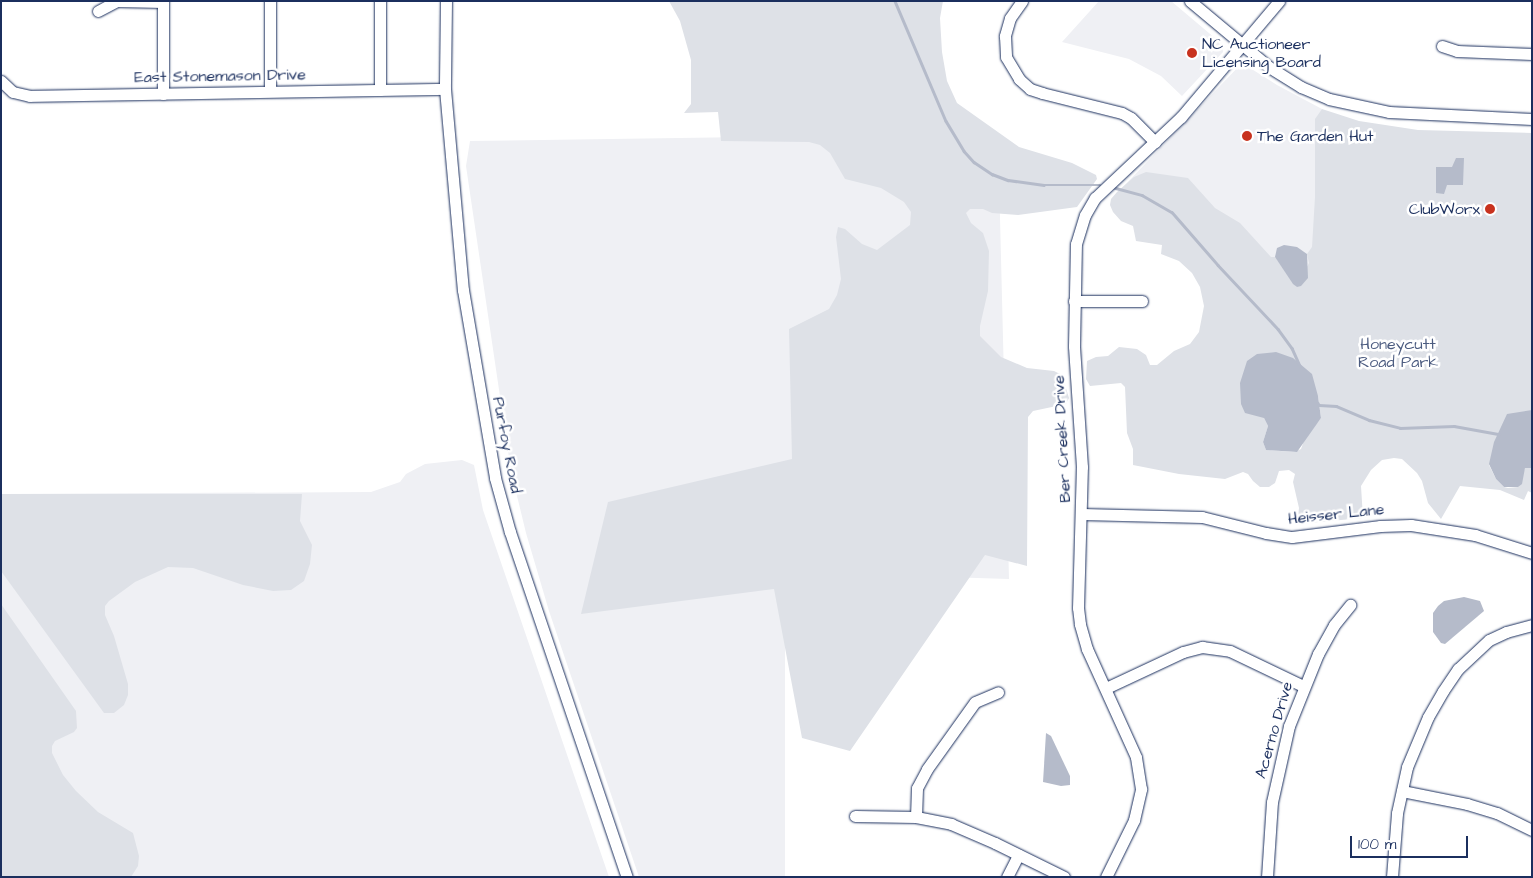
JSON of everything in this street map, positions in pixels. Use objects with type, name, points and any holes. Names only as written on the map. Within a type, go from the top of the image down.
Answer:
[{"type":"street","points":[[270,1],[270,91]]},
{"type":"street","points":[[380,1],[380,90]]},
{"type":"street","name":"Purfoy Road","points":[[446,1],[445,89],[463,290],[498,487],[510,532],[627,877]]},
{"type":"street","points":[[1022,1],[1010,18],[1005,36],[1006,57],[1019,79],[1030,88],[1042,94],[1122,113],[1131,118],[1155,142]]},
{"type":"street","points":[[1190,1],[1269,67],[1317,94],[1343,103],[1389,112],[1532,120]]},
{"type":"street","name":"Ber Creek Drive","points":[[1106,877],[1134,820],[1140,789],[1136,757],[1088,649],[1080,624],[1078,599],[1082,514],[1074,254],[1085,215],[1102,191],[1181,117],[1243,46],[1279,1]]},
{"type":"street","points":[[98,11],[117,2],[163,2],[163,94]]},
{"type":"street","points":[[1442,46],[1470,52],[1532,54]]},
{"type":"street","name":"East Stonemason Drive","points":[[1,81],[13,92],[30,96],[445,89]]},
{"type":"street","points":[[1074,301],[1142,301]]},
{"type":"street","name":"Heisser Lane","points":[[1082,514],[1202,517],[1266,533],[1292,537],[1380,526],[1411,525],[1475,535],[1532,553]]},
{"type":"street","name":"Acerno Drive","points":[[1267,877],[1273,794],[1289,726],[1303,686],[1322,646],[1350,605]]},
{"type":"street","points":[[1392,877],[1394,839],[1407,767],[1428,717],[1458,670],[1489,640],[1506,632],[1532,625]]},
{"type":"street","points":[[1106,688],[1183,652],[1202,647],[1230,651],[1303,686]]},
{"type":"street","points":[[916,817],[917,788],[927,769],[975,702],[998,692]]},
{"type":"street","points":[[1402,790],[1467,804],[1497,813],[1532,830]]},
{"type":"street","points":[[856,816],[916,817],[951,824],[1064,877]]},
{"type":"street","points":[[1007,877],[1018,855]]},
{"type":"shaded area","points":[[1099,1],[1171,1],[1222,44],[1223,52],[1182,96],[1161,76],[1129,59],[1062,42]]},
{"type":"shaded area","points":[[1242,63],[1277,85],[1322,109],[1318,272],[1264,324],[1121,189]]},
{"type":"shaded area","points":[[813,136],[998,137],[1009,579],[785,572],[785,877],[639,877],[549,611],[526,533],[511,471],[466,166],[470,141]]},
{"type":"shaded area","points":[[462,460],[474,465],[483,510],[609,877],[1,877],[1,494],[371,492],[400,482],[406,474],[425,464]]},
{"type":"green space","points":[[669,1],[943,1],[940,18],[942,52],[947,81],[957,103],[1019,147],[1072,163],[1096,175],[1097,179],[1077,207],[1018,215],[992,213],[983,209],[970,209],[966,213],[971,223],[983,233],[989,251],[988,291],[980,326],[980,336],[1001,357],[1027,368],[1054,371],[1062,375],[1069,398],[1066,404],[1033,411],[1028,417],[1027,566],[985,555],[850,751],[802,738],[774,589],[581,614],[608,502],[792,459],[789,329],[829,309],[837,295],[841,279],[836,237],[838,227],[845,229],[862,244],[877,250],[910,225],[911,212],[904,202],[881,188],[845,179],[830,153],[820,145],[809,142],[721,141],[718,112],[684,113],[691,104],[691,60],[680,21]]},
{"type":"green space","name":"Honeycutt Road Park","points":[[1322,109],[1359,121],[1418,130],[1532,133],[1532,434],[1489,465],[1496,479],[1504,487],[1508,488],[1518,487],[1525,468],[1532,468],[1532,493],[1528,491],[1524,500],[1500,490],[1460,486],[1441,519],[1428,503],[1422,481],[1417,473],[1402,459],[1394,458],[1382,460],[1371,470],[1361,486],[1363,518],[1297,524],[1299,508],[1293,482],[1295,474],[1289,470],[1279,471],[1275,483],[1269,487],[1260,487],[1248,474],[1243,472],[1225,479],[1179,474],[1133,465],[1133,449],[1127,433],[1125,387],[1121,383],[1090,386],[1086,379],[1087,361],[1096,357],[1108,356],[1119,347],[1137,349],[1146,355],[1150,365],[1157,365],[1174,351],[1190,344],[1199,332],[1204,306],[1200,287],[1192,273],[1179,261],[1161,254],[1162,245],[1136,241],[1133,226],[1121,221],[1113,212],[1110,205],[1111,199],[1134,177],[1146,172],[1188,178],[1215,208],[1240,223],[1271,257],[1275,257],[1297,287],[1309,263],[1307,254],[1312,247],[1315,197],[1315,119]],"holes":[[[1318,396],[1321,418],[1305,438],[1301,449],[1294,452],[1266,450],[1263,442],[1268,426],[1264,418]]]},
{"type":"green space","points":[[1,494],[302,494],[300,521],[312,545],[310,564],[304,581],[291,590],[273,591],[243,585],[193,568],[168,567],[135,582],[105,606],[105,615],[114,636],[128,684],[128,695],[124,705],[114,713],[104,713],[1,571]]},
{"type":"green space","points":[[1,604],[76,711],[77,728],[74,732],[55,741],[52,746],[52,753],[63,775],[76,791],[98,812],[133,833],[139,856],[138,866],[131,877],[1,877]]},
{"type":"water","points":[[1456,158],[1464,158],[1463,185],[1447,185],[1444,194],[1436,193],[1436,167],[1452,167]]},
{"type":"water","points":[[1284,245],[1297,247],[1307,254],[1308,278],[1301,286],[1297,287],[1293,284],[1275,257],[1277,248]]},
{"type":"water","points":[[1276,352],[1293,358],[1312,374],[1318,396],[1321,418],[1297,452],[1266,450],[1263,442],[1268,426],[1264,418],[1245,413],[1241,404],[1240,383],[1247,361],[1257,354]]},
{"type":"water","points":[[1532,410],[1532,468],[1525,468],[1522,484],[1518,487],[1504,487],[1496,479],[1489,464],[1494,442],[1507,414]]},
{"type":"water","points":[[1464,597],[1480,601],[1484,611],[1445,644],[1441,643],[1433,632],[1433,613],[1444,601]]},
{"type":"water","points":[[1046,733],[1051,736],[1070,776],[1070,785],[1061,786],[1043,782]]},
{"type":"waterway","points":[[895,1],[946,121],[964,151],[974,162],[992,174],[1008,180],[1044,185],[1100,185]]},
{"type":"waterway","points":[[1112,187],[1142,195],[1172,212],[1278,329],[1292,348],[1300,366]]},
{"type":"waterway","points":[[1318,403],[1319,405],[1336,406],[1369,420],[1400,428],[1454,426],[1499,434]]},
{"type":"place","name":"NC Auctioneer Licensing Board","points":[[1192,53]]},
{"type":"place","name":"The Garden Hut","points":[[1247,136]]},
{"type":"place","name":"ClubWorx","points":[[1490,209]]}]
